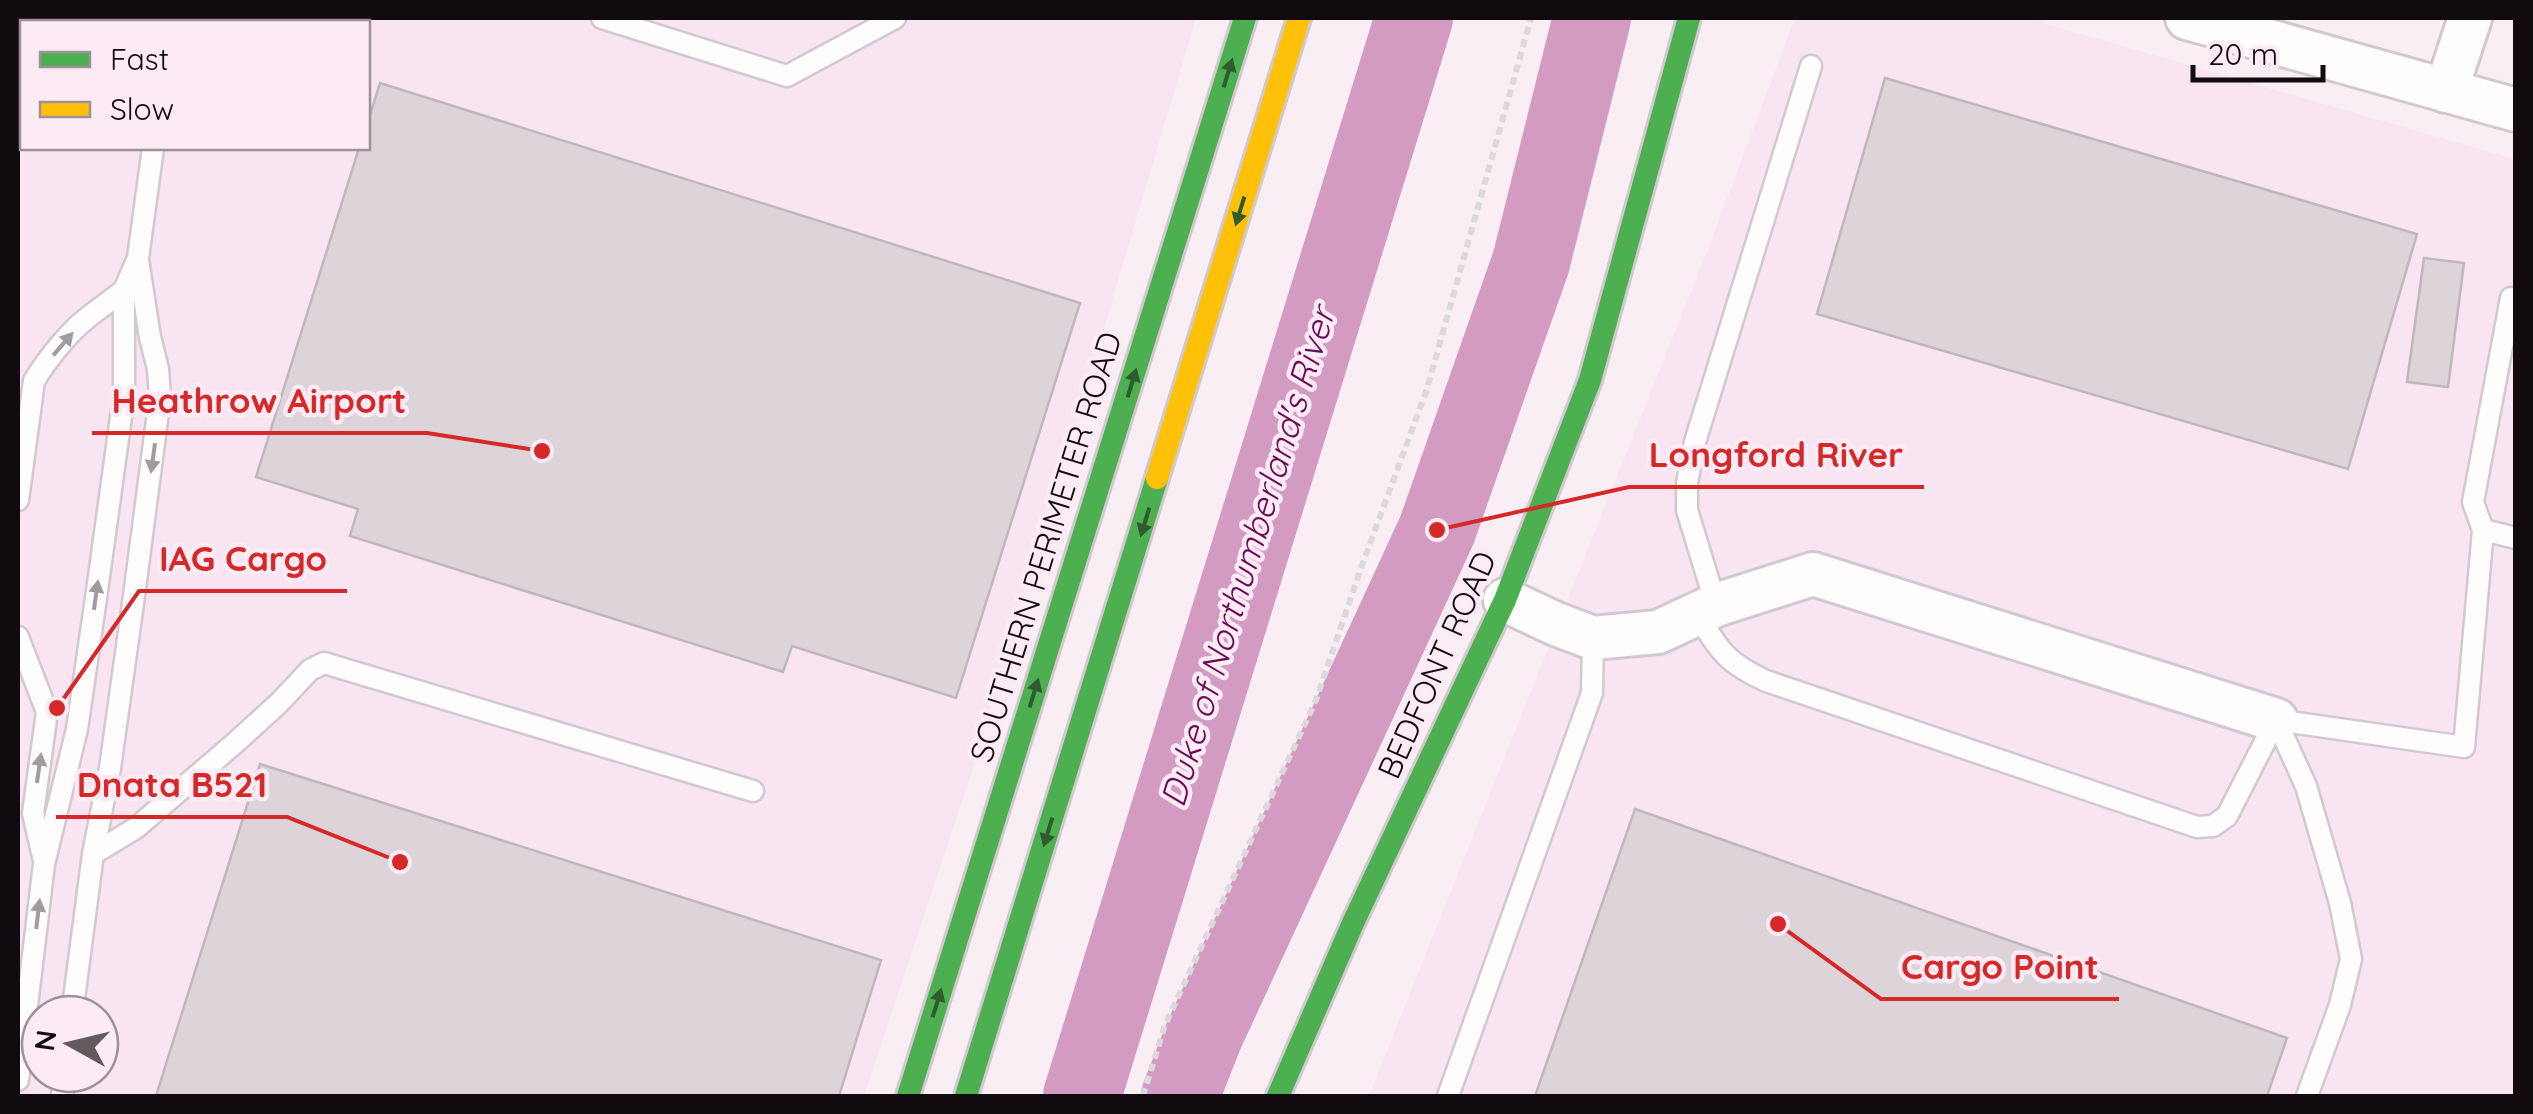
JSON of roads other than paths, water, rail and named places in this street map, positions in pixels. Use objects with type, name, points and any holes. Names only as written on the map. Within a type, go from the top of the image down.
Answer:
[{"type":"street","name":"SOUTHERN PERIMETER ROAD","points":[[908,1096],[1245,18]]},
{"type":"street","points":[[966,1096],[1299,18]]},
{"type":"street","name":"BEDFONT ROAD","points":[[1278,1096],[1353,922],[1505,600],[1590,380],[1689,18]]},
{"type":"street","points":[[2187,18],[2516,110]]},
{"type":"street","points":[[2446,91],[2470,18]]},
{"type":"street","points":[[1505,600],[1593,638],[1658,632],[1706,610],[1813,574],[2276,720]]},
{"type":"lane","points":[[18,38],[20,18]]},
{"type":"lane","points":[[602,18],[786,76],[895,18]]},
{"type":"lane","points":[[1810,66],[1694,442],[1687,483],[1686,510],[1706,610],[1723,654],[1744,671],[1766,681],[2197,827],[2213,826],[2227,816],[2276,720]]},
{"type":"lane","points":[[18,1080],[44,864],[77,730],[100,573],[124,394],[124,290],[138,258],[153,150]]},
{"type":"lane","points":[[75,994],[93,854],[121,692],[160,397],[138,258]]},
{"type":"lane","points":[[18,500],[34,380],[84,320],[124,290]]},
{"type":"lane","points":[[2276,720],[2464,747],[2484,530],[2473,502],[2511,298]]},
{"type":"lane","points":[[2484,530],[2516,538]]},
{"type":"lane","points":[[18,637],[47,712],[33,812],[44,864]]},
{"type":"lane","points":[[1448,1096],[1592,693],[1593,638]]},
{"type":"lane","points":[[93,854],[136,828],[279,704],[310,670],[324,663],[753,790]]},
{"type":"lane","points":[[2276,720],[2306,786],[2340,903],[2351,960],[2340,1005],[2308,1096]]},
{"type":"waterway","name":"Duke of Northumberland's River","points":[[1082,1096],[1414,18]]},
{"type":"waterway","points":[[1180,1096],[1204,1035],[1437,530],[1531,262],[1592,18]]},
{"type":"place","name":"Heathrow Airport","points":[[542,451]]},
{"type":"place","name":"Longford River","points":[[1437,530]]},
{"type":"place","name":"IAG Cargo","points":[[57,708]]},
{"type":"place","name":"Dnata B521","points":[[400,862]]},
{"type":"place","name":"Cargo Point","points":[[1778,924]]}]
